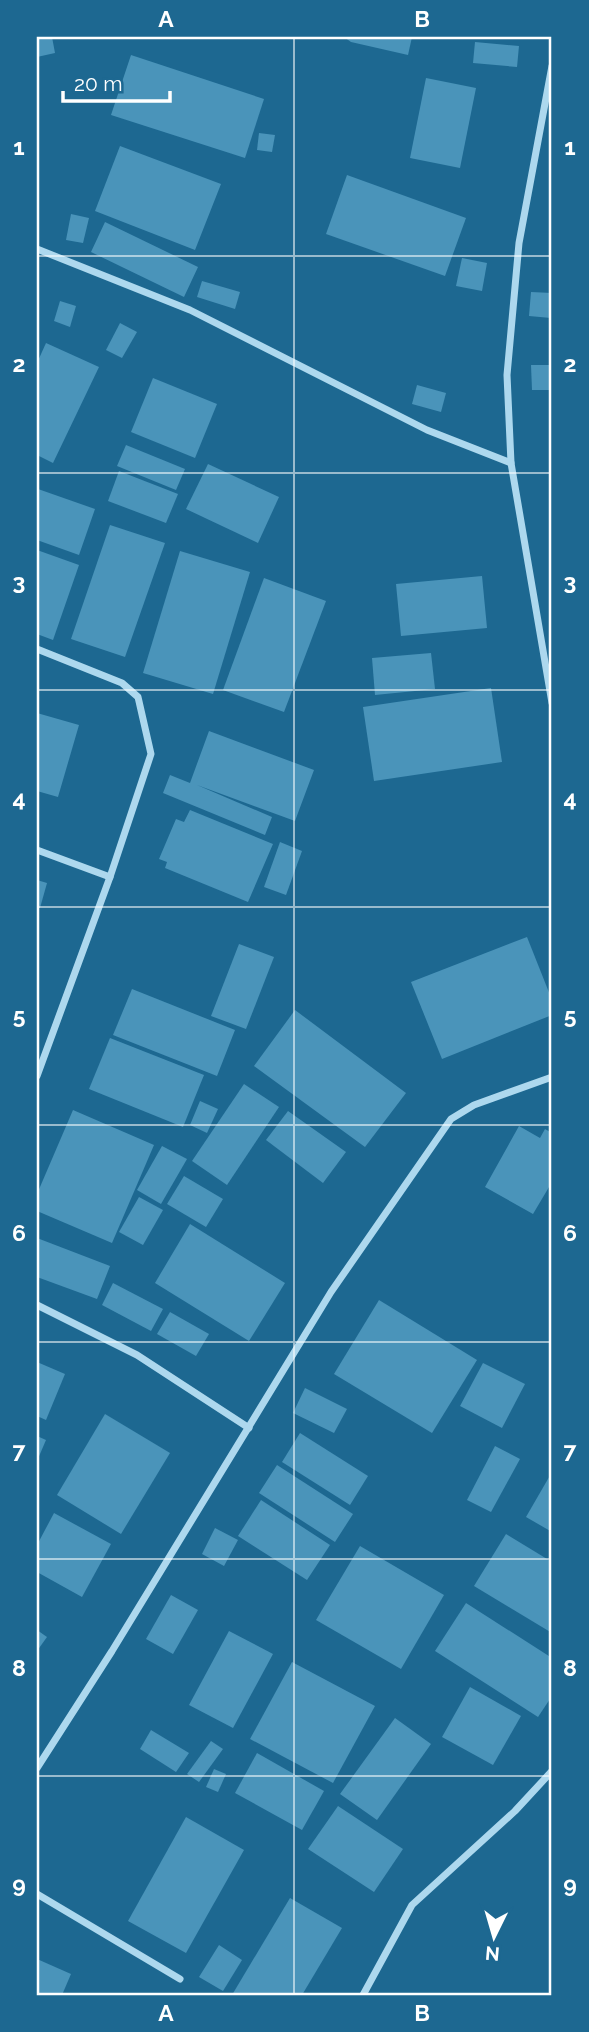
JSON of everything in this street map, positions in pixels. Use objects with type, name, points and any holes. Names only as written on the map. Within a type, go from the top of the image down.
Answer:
[{"type":"street","points":[[552,66],[519,243],[507,375],[512,463],[552,703]]},
{"type":"street","points":[[37,248],[190,310],[427,430],[512,463]]},
{"type":"street","points":[[37,649],[122,683],[138,697],[151,754],[110,877],[37,1076]]},
{"type":"street","points":[[37,850],[110,877]]},
{"type":"street","points":[[37,1768],[112,1651],[331,1292],[451,1119],[474,1105],[552,1077]]},
{"type":"street","points":[[37,1305],[137,1355],[249,1428]]},
{"type":"street","points":[[362,1995],[412,1905],[515,1811],[552,1771]]},
{"type":"street","points":[[37,1894],[180,1979]]},
{"type":"building","points":[[37,37],[52,37],[55,53],[37,57]]},
{"type":"building","points":[[344,37],[412,37],[408,55],[351,42]]},
{"type":"building","points":[[475,42],[519,46],[517,67],[473,63]]},
{"type":"building","points":[[131,55],[264,99],[245,158],[111,115]]},
{"type":"building","points":[[426,78],[476,88],[460,168],[410,158]]},
{"type":"building","points":[[259,133],[275,135],[272,152],[257,150]]},
{"type":"building","points":[[120,146],[221,184],[195,250],[95,211]]},
{"type":"building","points":[[347,175],[466,218],[445,276],[326,234]]},
{"type":"building","points":[[71,214],[89,218],[83,243],[66,240]]},
{"type":"building","points":[[105,222],[198,267],[184,297],[91,252]]},
{"type":"building","points":[[462,258],[487,263],[482,291],[456,286]]},
{"type":"building","points":[[202,281],[240,292],[235,309],[197,297]]},
{"type":"building","points":[[531,292],[552,293],[551,318],[529,316]]},
{"type":"building","points":[[60,301],[76,306],[70,327],[54,321]]},
{"type":"building","points":[[120,323],[137,332],[122,358],[106,350]]},
{"type":"building","points":[[46,343],[99,367],[53,463],[37,455],[37,363]]},
{"type":"building","points":[[531,365],[552,365],[552,390],[532,390]]},
{"type":"building","points":[[153,378],[217,404],[195,458],[131,432]]},
{"type":"building","points":[[417,385],[446,393],[441,412],[412,404]]},
{"type":"building","points":[[126,445],[185,469],[176,490],[117,466]]},
{"type":"building","points":[[208,464],[279,497],[258,543],[186,509]]},
{"type":"building","points":[[119,471],[178,494],[166,523],[108,501]]},
{"type":"building","points":[[38,489],[95,509],[79,555],[37,540]]},
{"type":"building","points":[[110,525],[165,543],[125,657],[71,639]]},
{"type":"building","points":[[37,550],[79,565],[53,640],[37,634]]},
{"type":"building","points":[[180,551],[250,572],[213,694],[143,673]]},
{"type":"building","points":[[482,576],[487,628],[401,636],[396,584]]},
{"type":"building","points":[[264,578],[326,601],[284,712],[223,690]]},
{"type":"building","points":[[431,653],[435,689],[375,695],[372,658]]},
{"type":"building","points":[[491,688],[502,762],[374,781],[363,707]]},
{"type":"building","points":[[37,713],[79,725],[58,797],[37,791]]},
{"type":"building","points":[[209,731],[314,770],[295,821],[197,785],[272,817],[265,835],[163,793],[170,775],[190,783]]},
{"type":"building","points":[[190,810],[273,844],[248,902],[165,868],[167,862],[159,859],[176,819],[184,822]]},
{"type":"building","points":[[280,842],[302,851],[286,895],[264,887]]},
{"type":"building","points":[[37,880],[47,883],[40,908],[37,908]]},
{"type":"building","points":[[527,937],[552,1000],[552,1015],[442,1059],[411,982]]},
{"type":"building","points":[[239,944],[274,957],[246,1029],[211,1016]]},
{"type":"building","points":[[132,989],[235,1030],[217,1076],[113,1035]]},
{"type":"building","points":[[295,1010],[406,1093],[365,1147],[254,1066]]},
{"type":"building","points":[[110,1038],[204,1075],[183,1127],[89,1089]]},
{"type":"building","points":[[244,1084],[279,1107],[227,1185],[192,1161]]},
{"type":"building","points":[[200,1101],[218,1109],[207,1133],[190,1125]]},
{"type":"building","points":[[73,1110],[154,1145],[112,1243],[37,1211],[37,1194]]},
{"type":"building","points":[[288,1111],[346,1152],[323,1183],[266,1140]]},
{"type":"building","points":[[519,1126],[540,1138],[545,1129],[552,1133],[552,1182],[533,1214],[485,1187]]},
{"type":"building","points":[[162,1146],[187,1159],[161,1204],[137,1190]]},
{"type":"building","points":[[184,1176],[223,1199],[206,1227],[167,1204]]},
{"type":"building","points":[[139,1197],[163,1210],[143,1245],[119,1232]]},
{"type":"building","points":[[190,1224],[285,1283],[249,1341],[155,1283]]},
{"type":"building","points":[[37,1238],[110,1266],[97,1299],[37,1277]]},
{"type":"building","points":[[113,1283],[163,1309],[151,1331],[102,1305]]},
{"type":"building","points":[[379,1300],[477,1360],[432,1433],[334,1374]]},
{"type":"building","points":[[170,1312],[209,1334],[196,1356],[157,1334]]},
{"type":"building","points":[[37,1362],[65,1374],[46,1420],[37,1416]]},
{"type":"building","points":[[483,1363],[525,1384],[502,1428],[460,1406]]},
{"type":"building","points":[[305,1388],[347,1409],[334,1433],[293,1413]]},
{"type":"building","points":[[105,1414],[170,1453],[121,1534],[57,1495]]},
{"type":"building","points":[[300,1433],[368,1476],[350,1505],[282,1462]]},
{"type":"building","points":[[37,1436],[46,1440],[37,1461]]},
{"type":"building","points":[[495,1446],[520,1459],[491,1512],[467,1500]]},
{"type":"building","points":[[277,1465],[353,1514],[335,1542],[259,1493]]},
{"type":"building","points":[[552,1472],[552,1532],[526,1517]]},
{"type":"building","points":[[261,1500],[330,1545],[307,1580],[238,1536]]},
{"type":"building","points":[[54,1513],[111,1544],[82,1597],[37,1572],[37,1545]]},
{"type":"building","points":[[215,1528],[238,1540],[224,1566],[202,1554]]},
{"type":"building","points":[[506,1534],[552,1562],[552,1633],[474,1586]]},
{"type":"building","points":[[360,1546],[444,1595],[401,1669],[316,1620]]},
{"type":"building","points":[[171,1595],[198,1610],[173,1654],[146,1639]]},
{"type":"building","points":[[466,1603],[552,1658],[552,1696],[538,1717],[435,1651]]},
{"type":"building","points":[[37,1630],[47,1637],[37,1651]]},
{"type":"building","points":[[229,1631],[273,1654],[233,1728],[189,1705]]},
{"type":"building","points":[[292,1662],[375,1706],[333,1783],[250,1739]]},
{"type":"building","points":[[470,1687],[521,1716],[493,1765],[442,1737]]},
{"type":"building","points":[[395,1718],[431,1744],[377,1820],[340,1794]]},
{"type":"building","points":[[151,1730],[189,1753],[176,1772],[140,1749]]},
{"type":"building","points":[[211,1741],[223,1749],[199,1782],[187,1774]]},
{"type":"building","points":[[257,1753],[324,1791],[302,1830],[235,1793]]},
{"type":"building","points":[[214,1769],[226,1774],[218,1792],[206,1787]]},
{"type":"building","points":[[338,1806],[403,1849],[374,1892],[308,1849]]},
{"type":"building","points":[[186,1817],[244,1850],[186,1953],[128,1921]]},
{"type":"building","points":[[290,1898],[342,1928],[302,1995],[232,1995]]},
{"type":"building","points":[[219,1945],[242,1960],[223,1991],[199,1977]]},
{"type":"building","points":[[37,1959],[71,1974],[62,1995],[37,1995]]}]
